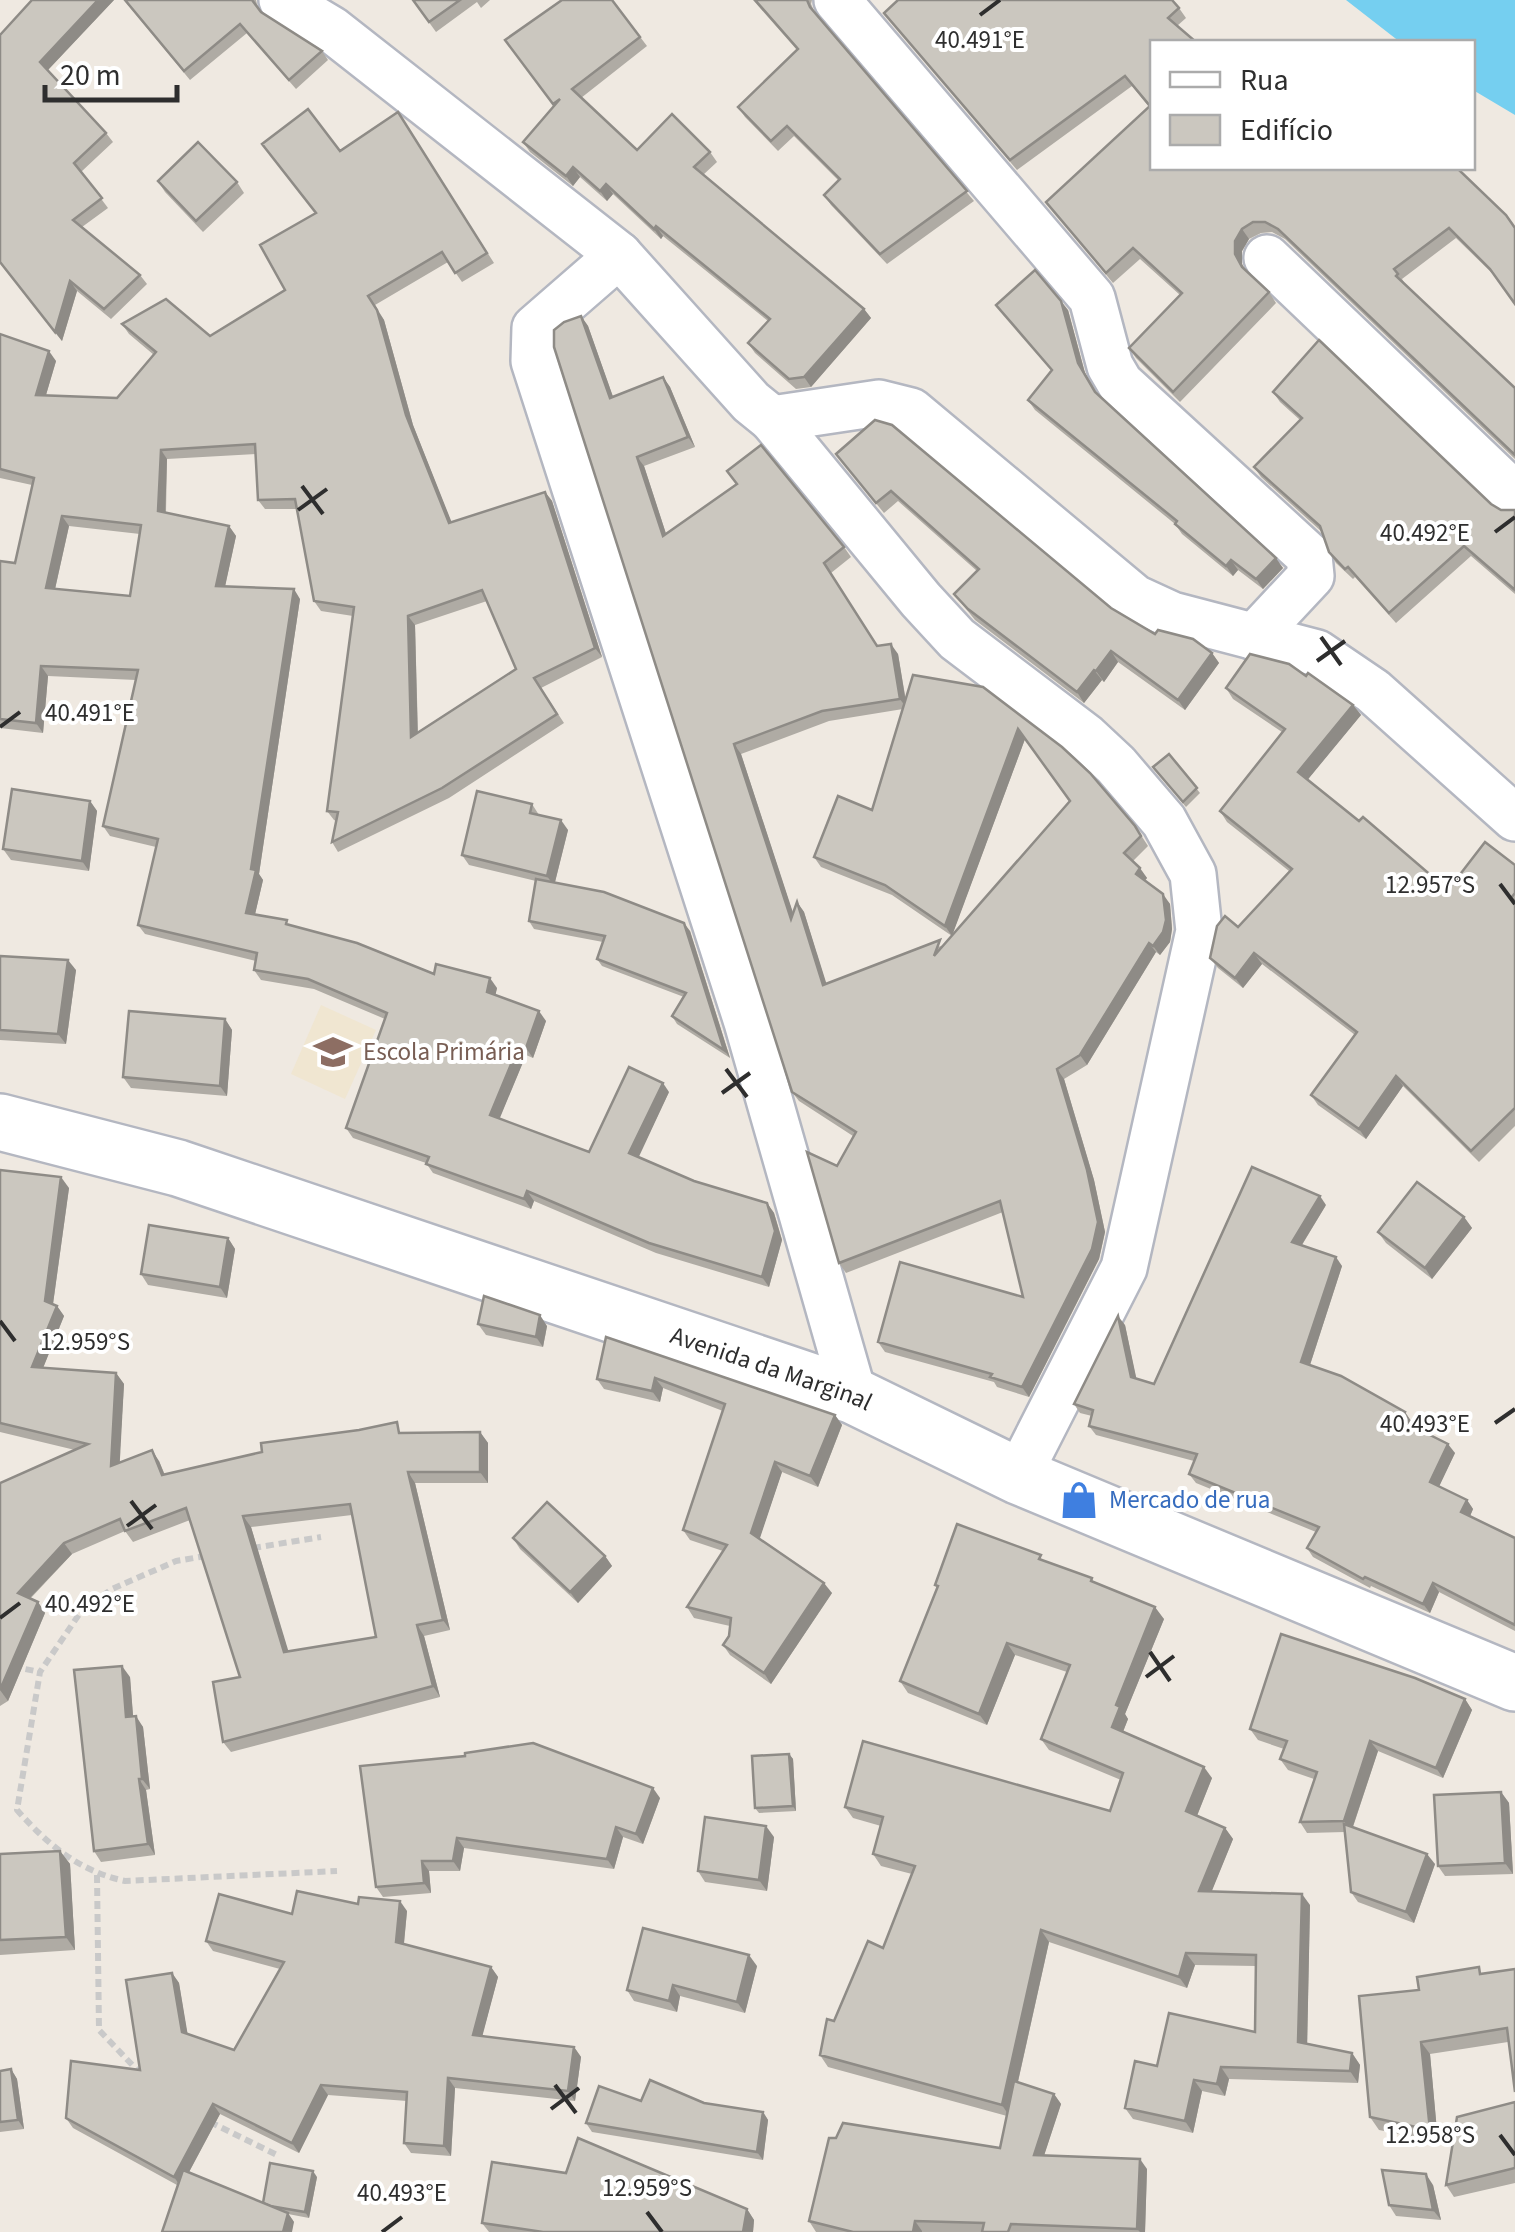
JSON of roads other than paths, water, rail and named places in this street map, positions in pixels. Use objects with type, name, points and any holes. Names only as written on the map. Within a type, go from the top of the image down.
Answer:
[{"type":"street","points":[[282,0],[335,15],[619,255],[751,402],[772,418],[921,600],[957,638],[1086,737],[1116,765],[1164,821],[1193,874],[1199,930],[1124,1268],[1018,1476]]},
{"type":"street","points":[[837,0],[1092,298],[1110,366],[1120,383],[1310,556],[1311,576],[1254,638]]},
{"type":"street","points":[[619,255],[534,328],[534,361],[746,1022],[854,1396]]},
{"type":"street","points":[[1267,258],[1515,495]]},
{"type":"street","points":[[772,418],[879,403],[911,410],[1136,598],[1172,615],[1316,654],[1373,691],[1515,818]]},
{"type":"street","name":"Avenida da Marginal","points":[[0,1122],[196,1174],[854,1396],[1018,1476],[1515,1683]]},
{"type":"water","points":[[1346,0],[1515,0],[1515,115],[1475,91],[1475,40],[1397,40]]},
{"type":"place","name":"Escola Primária","points":[[333,1052]]},
{"type":"place","name":"Mercado de rua","points":[[1079,1500]]}]
